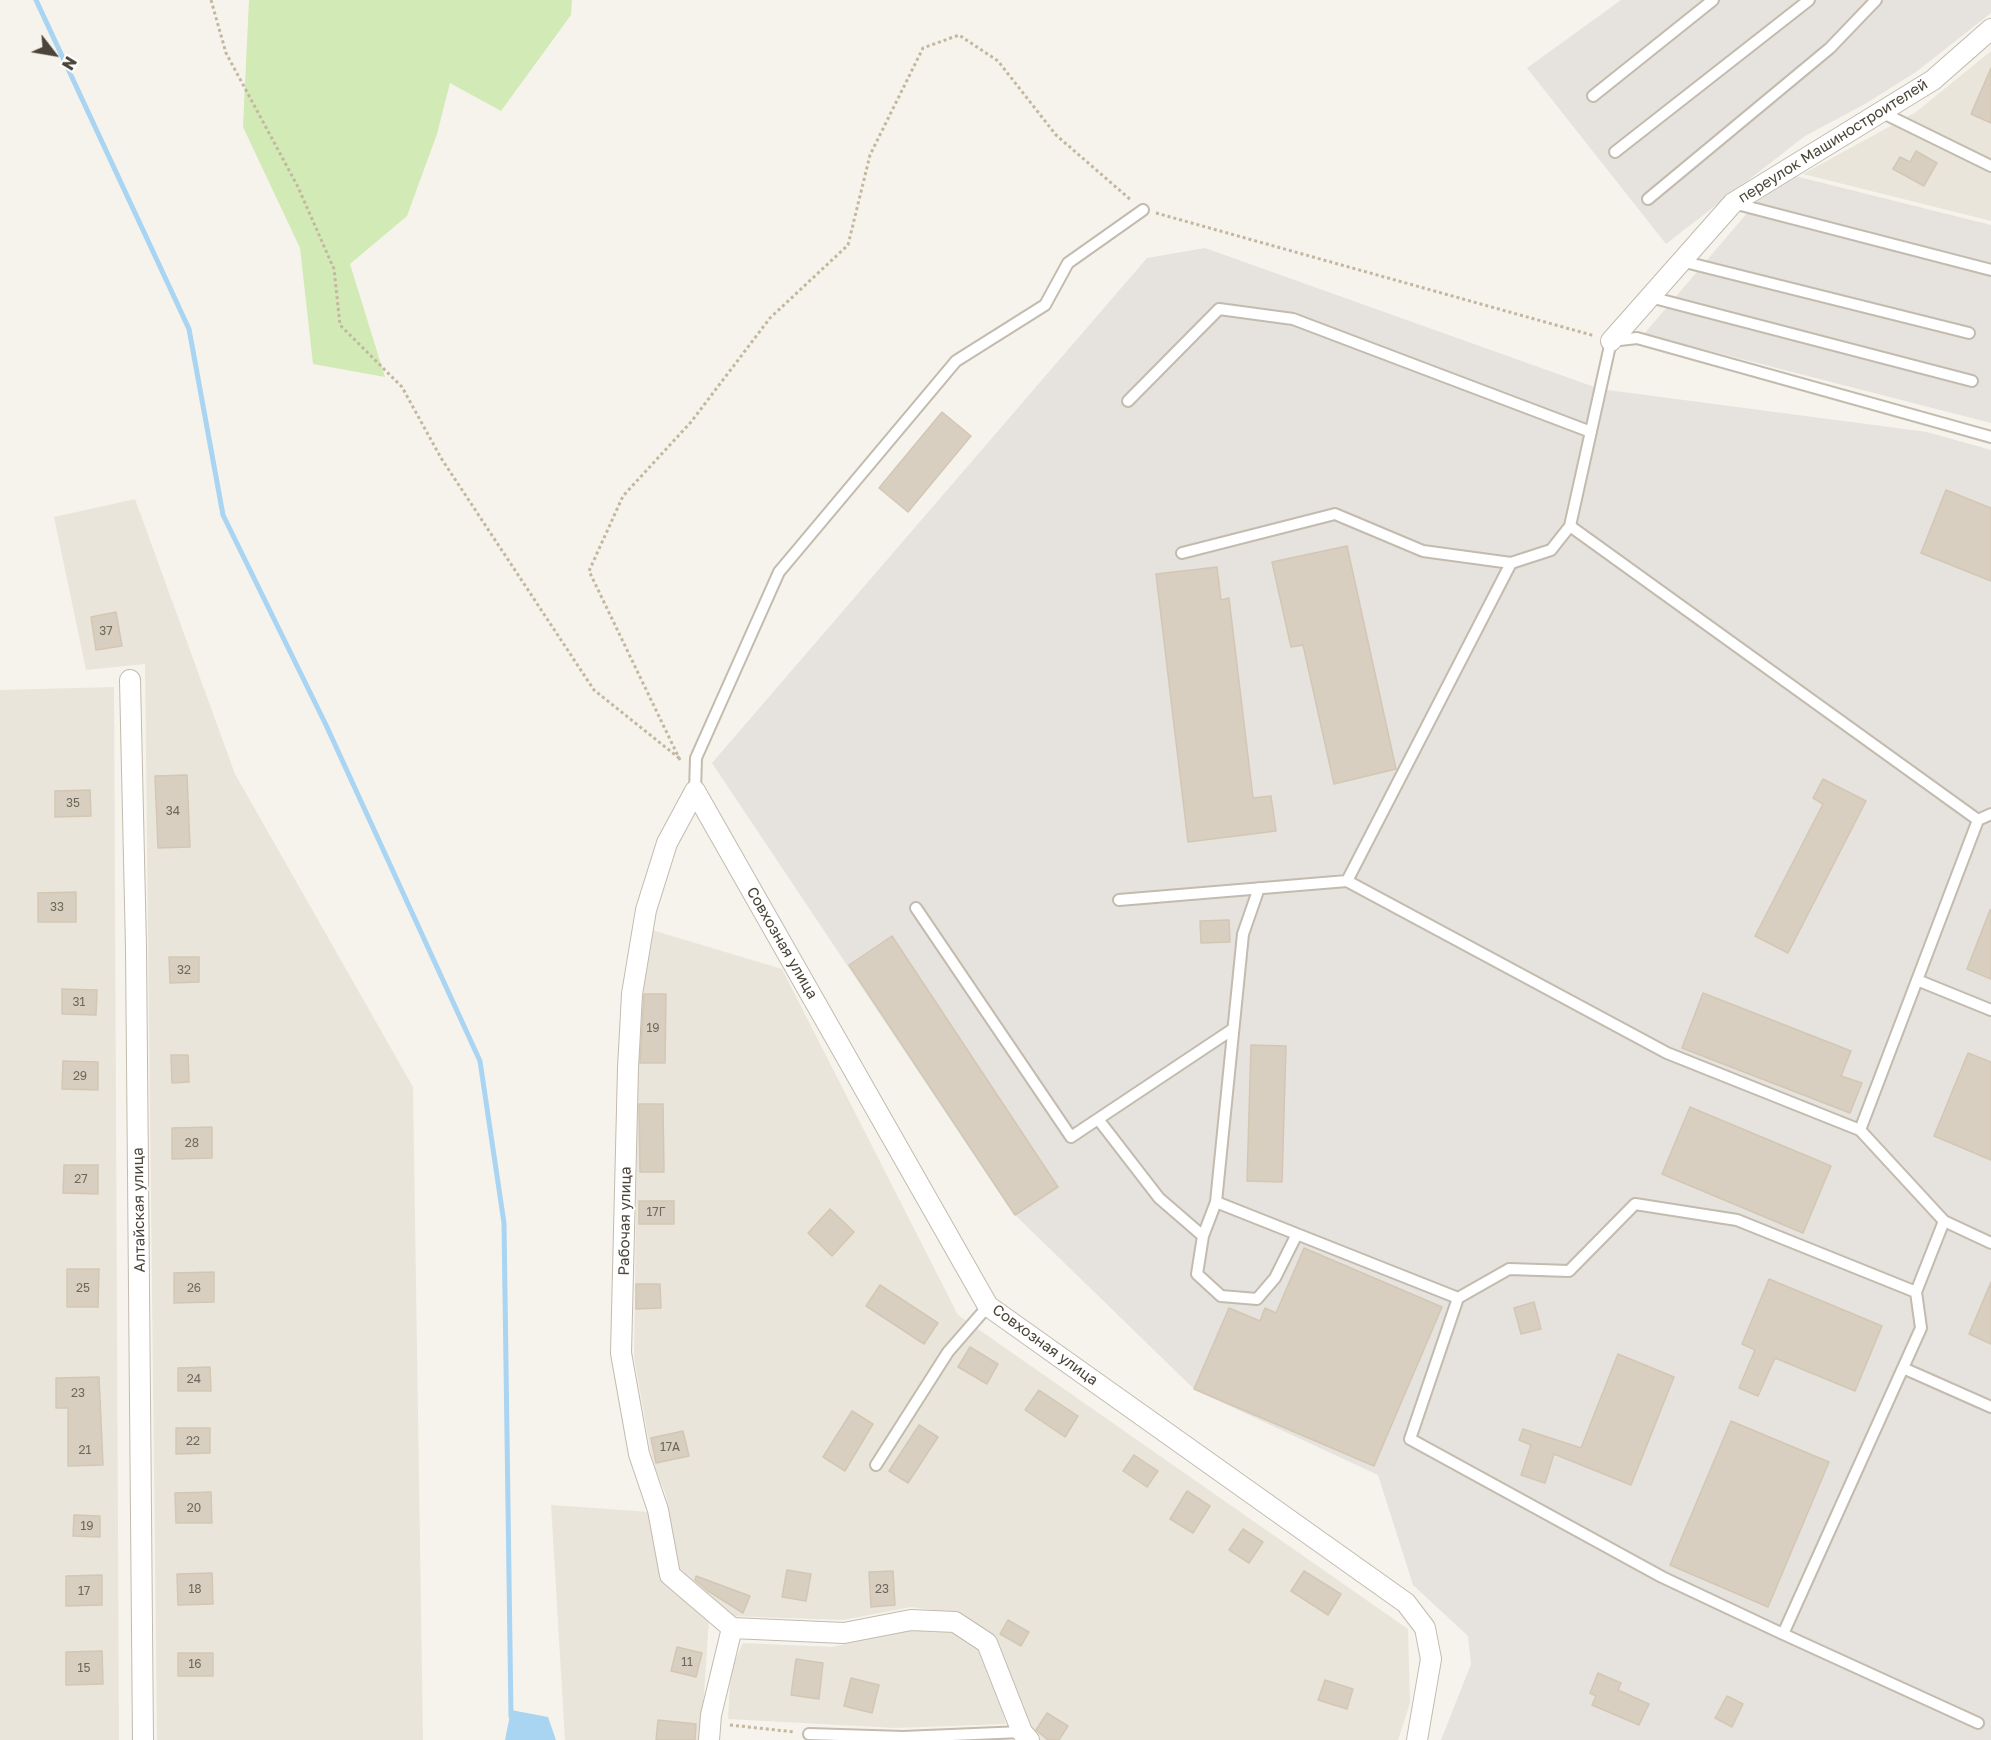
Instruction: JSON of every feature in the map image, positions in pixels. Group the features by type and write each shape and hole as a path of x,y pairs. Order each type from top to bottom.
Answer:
{"street":[{"name":"переулок Машиностроителей","path":"1611,341 1733,202 1933,80 1991,29"},
{"name":"Алтайская улица","path":"130,680 136,971 143,1740"},
{"name":"Совхозная улица","path":"695,791 988,1306 1406,1603 1425,1628 1431,1659 1417,1740"},
{"name":"Рабочая улица","path":"695,791 666,843 646,910 632,994 621,1353 639,1454 658,1510 670,1575 732,1628"},
{"path":"710,1732 732,1628 844,1633 911,1620 955,1622 987,1643 1025,1736"}],"lane":[{"path":"1593,96 1713,0"},
{"path":"1615,152 1809,0"},
{"path":"1648,199 1830,48 1876,0"},
{"path":"1882,113 1991,166"},
{"path":"1733,202 1991,270"},
{"path":"695,791 696,758 779,572 956,361 1045,305 1068,263 1143,210"},
{"path":"1681,261 1969,333"},
{"path":"1650,297 1972,381"},
{"path":"1128,401 1219,309 1293,319 1591,432"},
{"path":"1182,553 1335,514 1423,551 1511,563 1551,550 1570,526 1611,341 1637,338 1991,437"},
{"path":"1570,526 1978,820"},
{"path":"1347,881 1511,563"},
{"path":"1860,1130 1978,820 1991,814"},
{"path":"1119,900 1347,881 1667,1053 1860,1130 1944,1221 1991,1243"},
{"path":"1259,888 1243,934 1216,1202 1203,1236 1197,1274 1221,1296 1257,1299 1275,1278 1297,1234"},
{"path":"916,908 1071,1137 1233,1029"},
{"path":"1917,980 1991,1010"},
{"path":"1098,1119 1159,1198 1203,1236"},
{"path":"1216,1202 1458,1298"},
{"path":"1916,1292 1737,1220 1635,1204 1569,1271 1509,1269 1458,1298 1410,1439 1662,1577 1978,1723"},
{"path":"1783,1634 1921,1328 1916,1292 1944,1221"},
{"path":"876,1465 948,1352 988,1306"},
{"path":"1903,1368 1991,1407"},
{"path":"809,1734 903,1737 1025,1736"}],"path":[{"path":"211,0 226,53 298,187 334,269 340,325 402,387 441,458 594,690 680,759"},
{"path":"695,791 589,571 623,496 691,422 770,318 849,245 870,155 924,48 959,35 998,61 1056,135 1143,210 1611,341"},
{"path":"710,1732 809,1734"}],"shaded area":[{"path":"1621,0 1991,0 1991,13 1916,72 1865,104 1805,136 1666,244 1527,68"},
{"path":"1991,51 1991,221 1803,174 1916,112"},
{"path":"1795,176 1991,225 1991,423 1644,334 1765,192"},
{"path":"1205,248 1600,389 1927,432 1991,450 1991,1740 1441,1740 1471,1664 1468,1636 1413,1585 1378,1475 1195,1390 1012,1212 712,763 1147,258"},
{"path":"135,499 235,774 413,1087 423,1740 157,1740 145,664 86,670 54,517"},
{"path":"114,687 119,1740 0,1740 0,690"},
{"path":"652,930 782,969 958,1315 1408,1629 1410,1703 1398,1740 1039,1740 1029,1728 996,1639 962,1614 911,1607 843,1620 728,1616 680,1575 666,1495 652,1460 634,1357 639,988"},
{"path":"551,1505 650,1512 665,1581 709,1619 701,1740 565,1740"},
{"path":"911,1629 953,1632 984,1652 1006,1724 895,1728 728,1719 731,1669 743,1643 832,1647"}],"green space":[{"path":"249,0 572,0 571,15 501,111 450,83 437,134 407,216 350,264 385,377 313,364 300,248 243,127"}],"water":[{"path":"511,1710 548,1717 556,1740 505,1740"}],"building":[{"path":"1991,68 1991,123 1971,114"},
{"path":"1916,151 1937,163 1924,186 1893,169 1900,157 1910,162"},
{"path":"942,412 971,436 908,512 879,488"},
{"path":"1946,490 1991,508 1991,581 1921,553"},
{"path":"1347,546 1396,769 1334,784 1303,645 1291,647 1272,562"},
{"path":"1217,567 1221,600 1229,598 1253,798 1271,796 1276,831 1188,842 1156,574"},
{"path":"116,612 122,646 96,650 91,617"},
{"path":"187,775 190,847 158,848 155,776"},
{"path":"1823,779 1866,801 1788,953 1755,936 1823,804 1813,798"},
{"path":"90,790 91,816 55,817 55,791"},
{"path":"76,892 76,922 38,922 38,893"},
{"path":"1991,910 1991,979 1967,969"},
{"path":"1229,920 1230,942 1201,943 1200,921"},
{"path":"892,936 1058,1187 1015,1215 849,965"},
{"path":"169,957 199,957 199,982 170,983"},
{"path":"62,989 97,990 96,1015 62,1014"},
{"path":"1703,993 1851,1051 1841,1076 1862,1083 1850,1113 1682,1048"},
{"path":"644,994 666,994 665,1063 640,1063"},
{"path":"1251,1045 1286,1046 1282,1182 1247,1181"},
{"path":"1968,1053 1991,1062 1991,1160 1934,1136"},
{"path":"171,1055 188,1055 189,1082 172,1083"},
{"path":"63,1061 98,1062 98,1090 62,1089"},
{"path":"639,1104 663,1104 664,1172 640,1172"},
{"path":"1690,1107 1831,1166 1803,1233 1662,1174"},
{"path":"212,1127 212,1158 172,1159 172,1128"},
{"path":"64,1165 98,1165 98,1194 63,1193"},
{"path":"639,1201 674,1201 674,1224 639,1224"},
{"path":"830,1209 854,1232 832,1256 808,1233"},
{"path":"1304,1248 1442,1307 1374,1466 1194,1389 1229,1308 1260,1321 1265,1308 1276,1313"},
{"path":"67,1269 99,1269 98,1307 67,1307"},
{"path":"214,1272 214,1302 174,1303 174,1273"},
{"path":"1769,1279 1882,1326 1855,1391 1775,1358 1758,1396 1739,1388 1755,1350 1742,1344"},
{"path":"1991,1282 1991,1344 1969,1334"},
{"path":"636,1284 660,1284 661,1308 636,1309"},
{"path":"880,1285 938,1323 924,1344 866,1306"},
{"path":"1534,1302 1541,1329 1521,1334 1514,1308"},
{"path":"970,1347 998,1364 987,1384 958,1367"},
{"path":"1618,1354 1674,1377 1631,1485 1554,1454 1545,1483 1521,1475 1531,1445 1519,1440 1523,1429 1581,1448"},
{"path":"210,1367 211,1391 178,1391 178,1368"},
{"path":"99,1377 103,1465 68,1466 68,1408 56,1408 56,1378"},
{"path":"1039,1390 1078,1416 1065,1437 1025,1410"},
{"path":"852,1411 873,1424 845,1471 823,1457"},
{"path":"1731,1421 1829,1462 1768,1607 1670,1565"},
{"path":"919,1425 938,1437 908,1483 889,1471"},
{"path":"176,1428 210,1428 210,1453 176,1454"},
{"path":"683,1431 689,1456 656,1463 651,1438"},
{"path":"1134,1455 1158,1471 1147,1487 1123,1471"},
{"path":"1187,1491 1210,1506 1193,1533 1170,1519"},
{"path":"211,1492 212,1523 176,1523 175,1493"},
{"path":"74,1515 100,1516 100,1537 73,1536"},
{"path":"1243,1529 1263,1542 1249,1563 1229,1550"},
{"path":"787,1570 811,1574 806,1601 782,1597"},
{"path":"893,1571 895,1605 871,1607 869,1572"},
{"path":"1304,1571 1341,1594 1328,1615 1291,1591"},
{"path":"212,1573 213,1604 178,1605 177,1574"},
{"path":"102,1575 102,1605 66,1606 66,1576"},
{"path":"696,1576 750,1596 743,1613 708,1591 695,1580"},
{"path":"1008,1620 1029,1632 1021,1646 1000,1634"},
{"path":"677,1647 702,1653 696,1677 671,1671"},
{"path":"102,1651 103,1684 66,1685 66,1652"},
{"path":"178,1653 213,1653 213,1676 178,1676"},
{"path":"796,1659 823,1663 819,1699 791,1695"},
{"path":"1598,1673 1621,1683 1618,1690 1649,1704 1639,1725 1592,1705 1596,1696 1590,1693"},
{"path":"851,1678 879,1685 872,1713 844,1706"},
{"path":"1325,1680 1353,1689 1347,1709 1318,1700"},
{"path":"1727,1696 1743,1704 1732,1727 1715,1718"},
{"path":"1047,1713 1068,1726 1059,1740 1048,1740 1036,1730"},
{"path":"658,1720 696,1724 695,1740 656,1740"}],"waterway":[{"path":"36,0 189,329 223,515 326,725 480,1061 504,1223 511,1717"}]}
